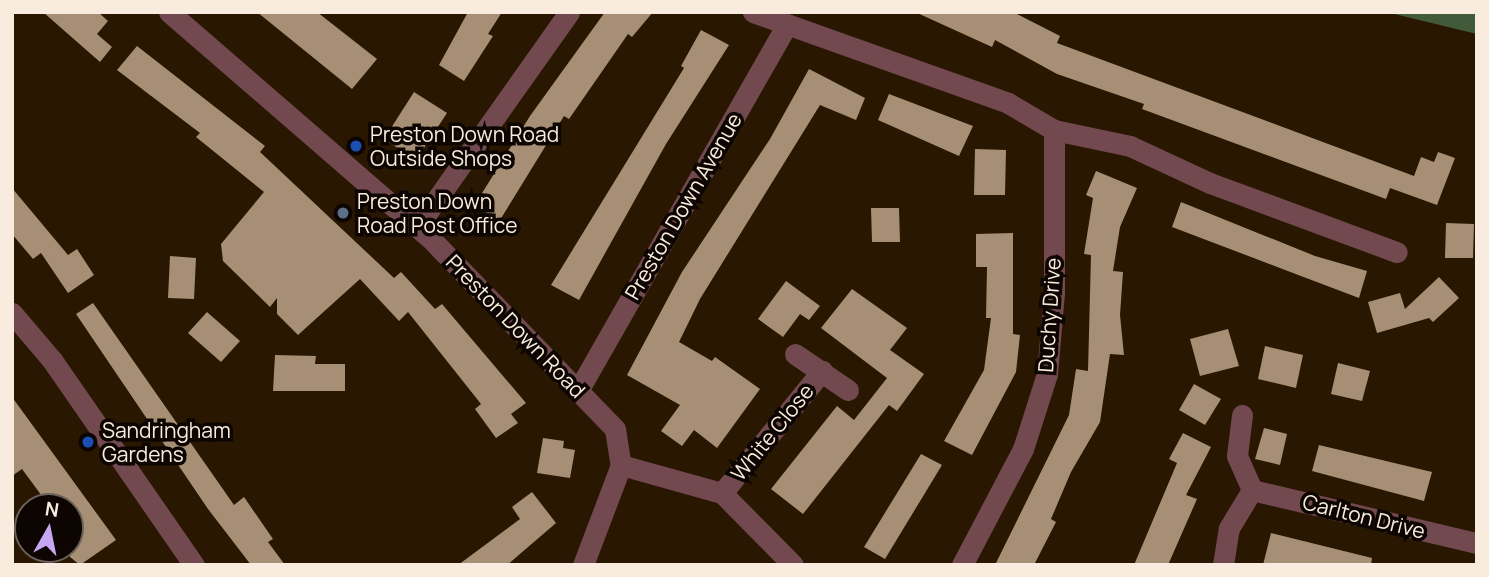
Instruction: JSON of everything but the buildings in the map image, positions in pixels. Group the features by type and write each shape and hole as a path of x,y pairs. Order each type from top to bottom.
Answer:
{"street":[{"name":"Preston Down Road","path":"169,12 417,227 579,388 615,429 621,465"},
{"path":"417,227 569,12"},
{"path":"753,12 1008,103 1054,130 1130,146 1210,183 1397,252"},
{"name":"Preston Down Avenue","path":"579,388 787,24"},
{"name":"Duchy Drive","path":"962,565 1023,449 1047,374 1054,293 1054,130"},
{"path":"12,313 52,360 194,565"},
{"name":"White Close","path":"795,354 848,390"},
{"name":"White Close","path":"722,493 822,372"},
{"path":"1223,565 1229,528 1252,490 1237,456 1242,415"},
{"path":"583,565 621,465 722,493 793,565"},
{"name":"Carlton Drive","path":"1252,490 1477,543"}],"green space":[{"path":"1386,12 1477,12 1477,34"}],"place":[{"name":"Preston Down Road Outside Shops","path":"356,146"},
{"name":"Preston Down Road Post Office","path":"343,213"},
{"name":"Sandringham Gardens","path":"88,442"}]}
